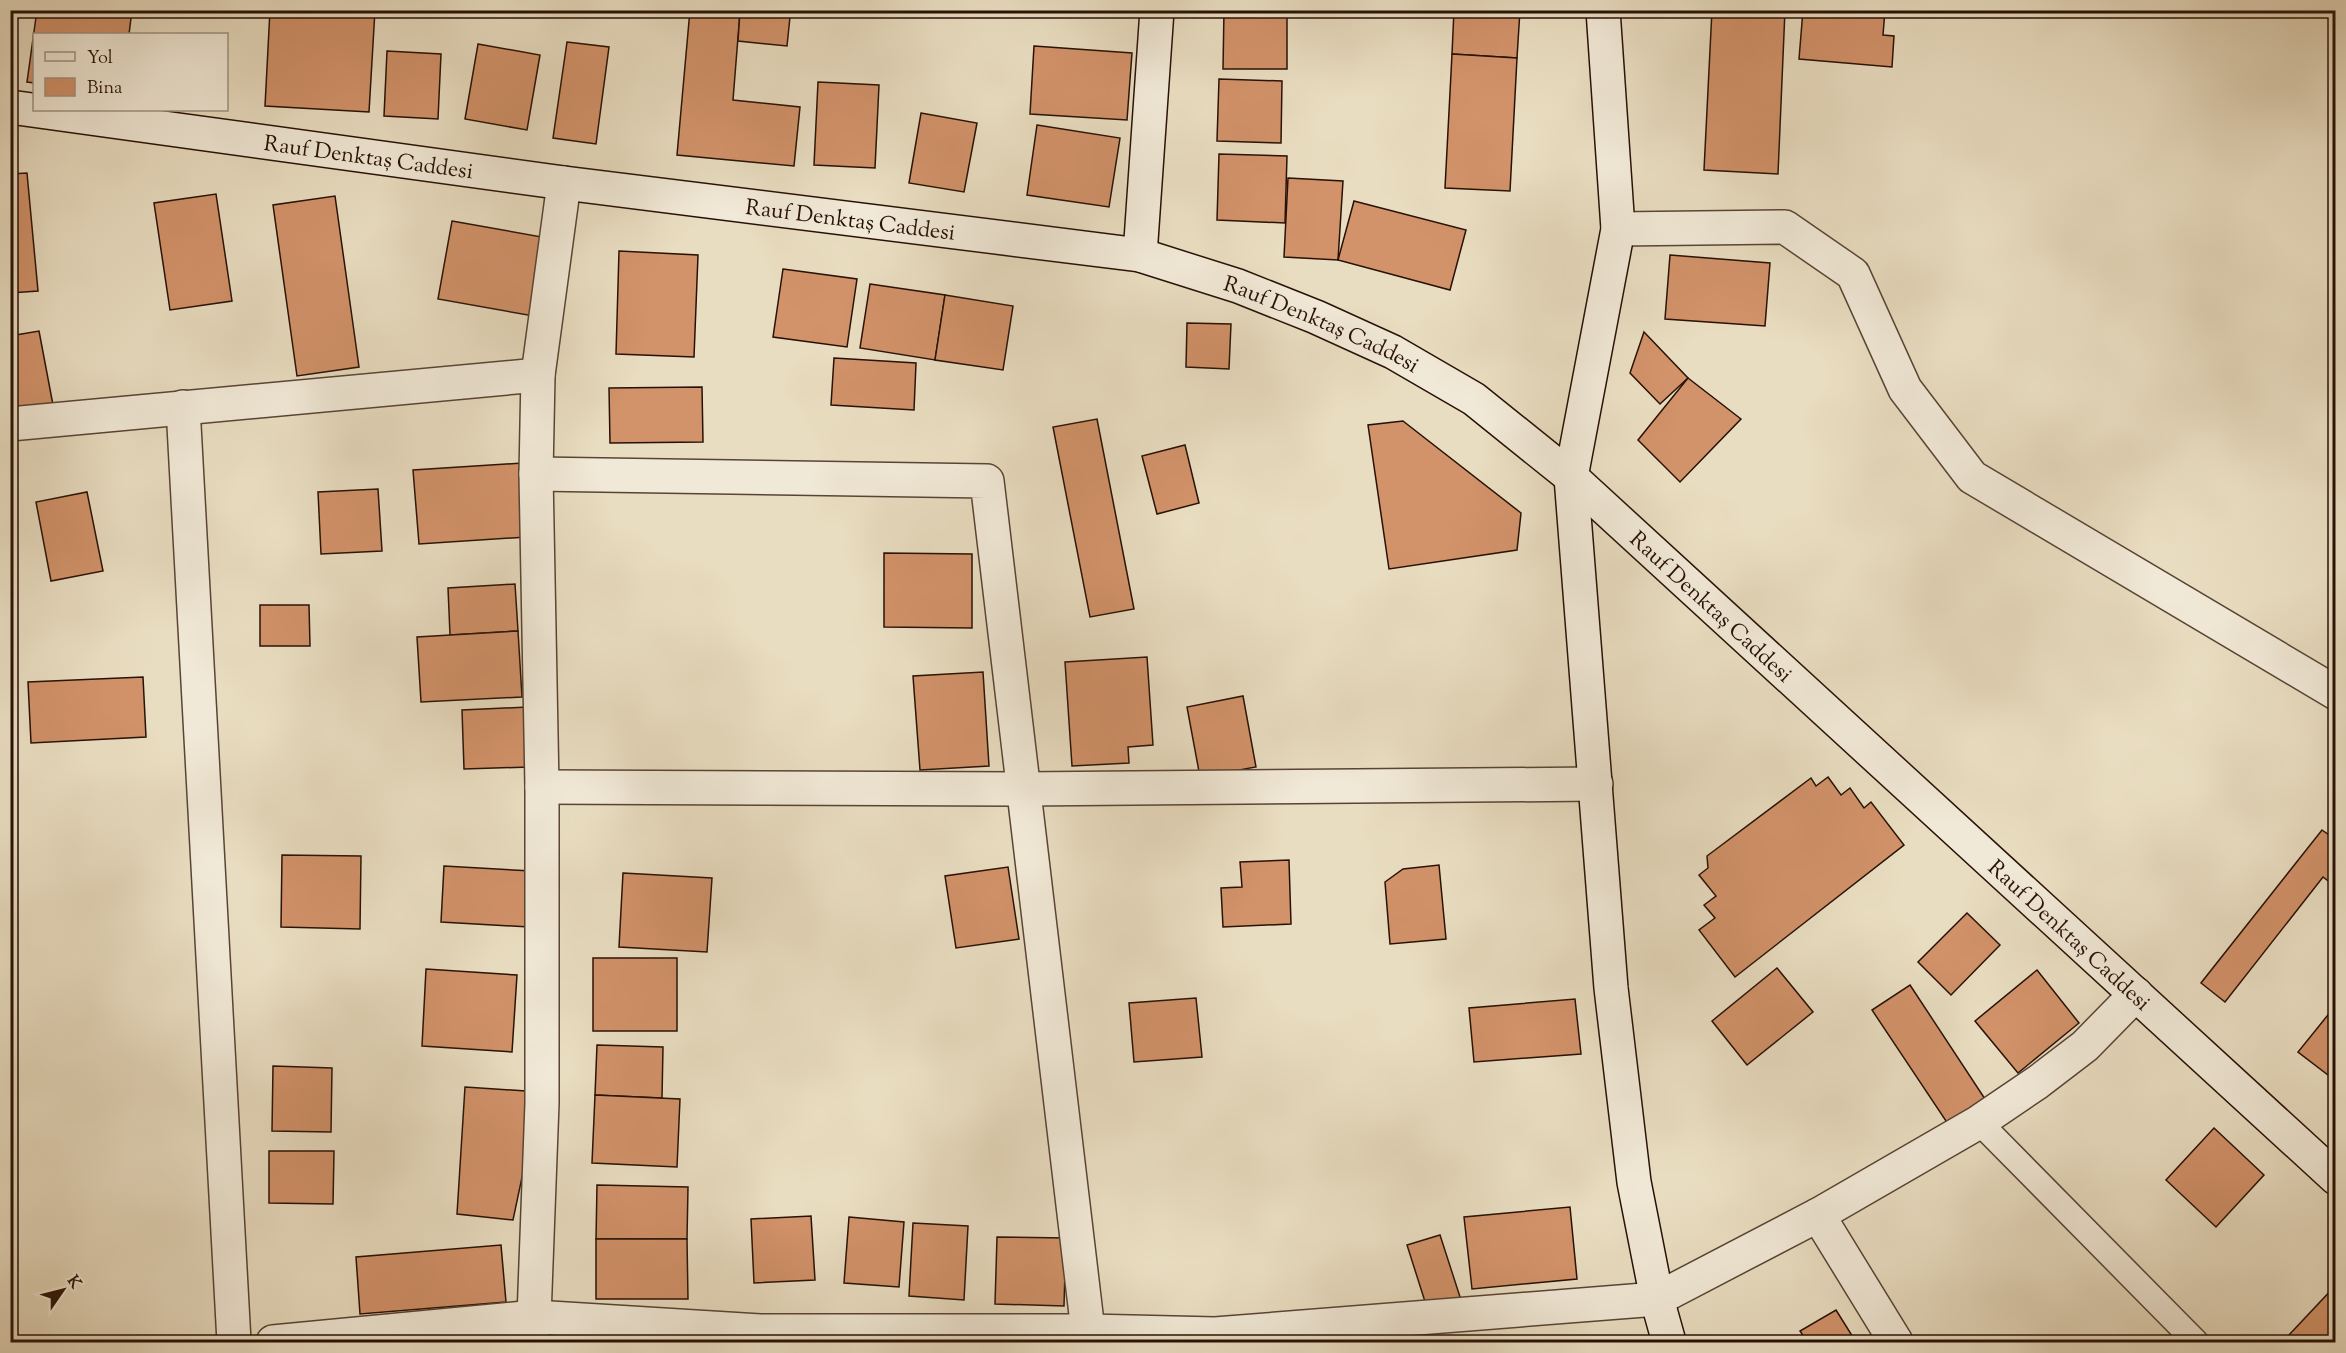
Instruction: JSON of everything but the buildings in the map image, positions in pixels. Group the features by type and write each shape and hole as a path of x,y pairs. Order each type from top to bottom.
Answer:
{"street":[{"path":"1140,255 1157,10"},
{"path":"1603,10 1618,229 1571,477 1611,988 1634,1182 1657,1299 1669,1342"},
{"name":"Rauf Denktaş Caddesi","path":"10,107 33,110"},
{"name":"Rauf Denktaş Caddesi","path":"39,111 564,183 1140,255 1238,286 1316,317 1393,352 1474,399 1571,477 2336,1178"},
{"path":"532,1330 542,1103 542,787 536,474 538,375 564,183"},
{"path":"1618,229 1785,228 1852,273 1905,389 1972,477 2336,693"},
{"path":"10,424 538,375"},
{"path":"183,407 234,1342"},
{"path":"536,474 987,481 1088,1331"},
{"path":"542,787 1023,789 1596,784"},
{"path":"273,1342 532,1330 761,1337 1088,1331 1216,1338 1657,1299 1818,1215 1979,1122 2038,1082 2085,1046 2136,994"},
{"path":"1818,1215 1896,1342"}],"lane":[{"path":"1979,1122 2196,1342"}]}
